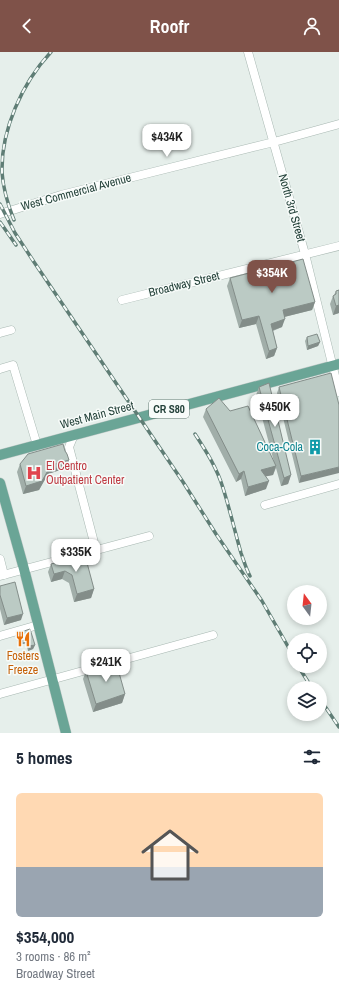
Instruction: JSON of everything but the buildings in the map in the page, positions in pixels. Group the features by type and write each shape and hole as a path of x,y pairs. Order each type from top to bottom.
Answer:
{"main road":[{"name":"West Main Street","path":"0,455 336,364"},
{"path":"0,483 4,514 24,569 66,733"}],"street":[{"name":"North 3rd Street","path":"248,52 336,364 339,392"},
{"name":"West Commercial Avenue","path":"0,214 61,194 274,142 339,124"},
{"name":"Broadway Street","path":"122,300 339,246"},
{"path":"0,333 11,330"},
{"path":"0,369 13,365 36,445"},
{"path":"74,435 69,447 94,551"},
{"path":"55,440 66,450 94,551"},
{"path":"265,505 339,484"},
{"path":"0,559 2,575 149,536"},
{"path":"0,636 38,626"},
{"path":"0,694 214,635"}],"railway":[{"path":"14,220 6,196 2,172 5,140 9,124 22,93 31,78 51,52"},
{"path":"0,204 15,233 262,601 287,645"},
{"path":"0,222 16,245"},
{"path":"195,434 211,460 221,481 241,553 250,576"},
{"path":"302,673 308,681"},
{"path":"327,709 339,727"}],"place":[{"name":"Coca-Cola","path":"315,447"},
{"name":"El Centro Outpatient Center","path":"34,473"},
{"name":"Fosters Freeze","path":"23,639"}]}
